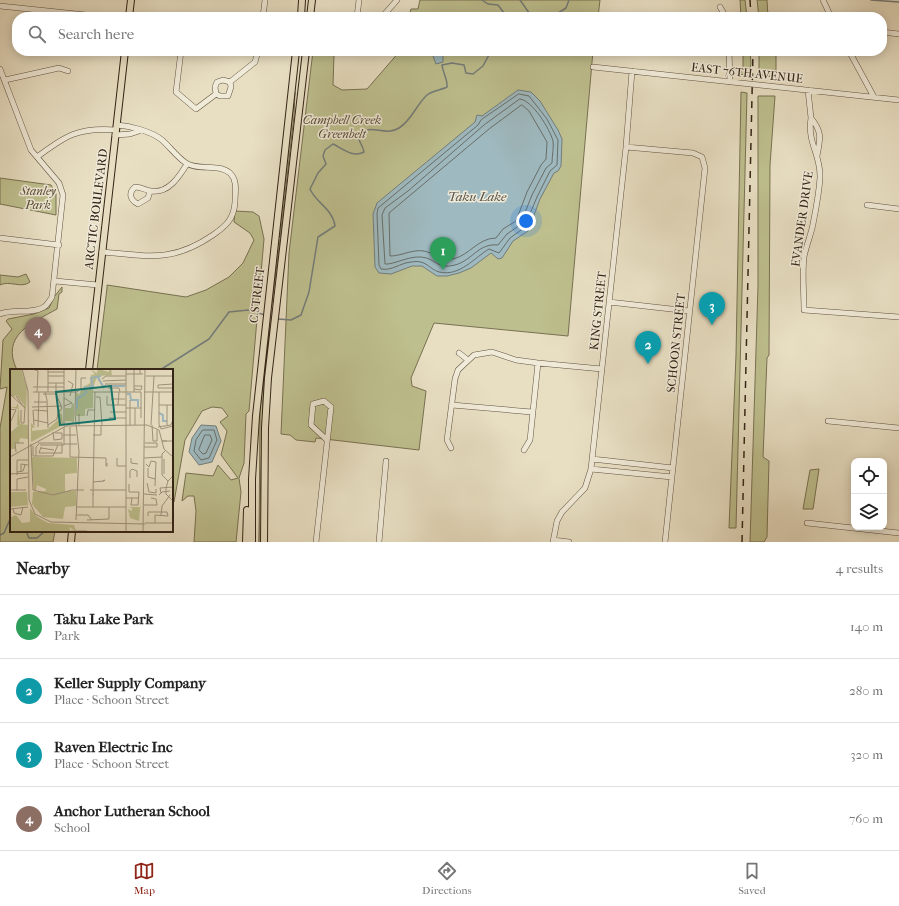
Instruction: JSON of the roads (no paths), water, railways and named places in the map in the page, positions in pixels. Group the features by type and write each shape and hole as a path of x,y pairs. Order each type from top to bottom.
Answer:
{"main road":[{"path":"130,12 131,0"},
{"path":"301,12 302,0"},
{"path":"311,12 312,0"},
{"name":"ARCTIC BOULEVARD","path":"89,369 124,56"},
{"name":"C STREET","path":"252,542 253,461 263,340 295,56"},
{"name":"C STREET","path":"264,542 265,428 277,296 305,56"},
{"path":"246,542 248,479 253,461"},
{"path":"71,542 72,532"},
{"path":"72,532 74,542"}],"street":[{"path":"264,12 265,0"},
{"path":"358,12 359,0"},
{"path":"387,12 398,0"},
{"path":"823,0 829,12"},
{"path":"0,6 57,12"},
{"path":"720,8 723,12"},
{"path":"887,33 899,34"},
{"path":"181,56 176,92 196,109 216,94"},
{"path":"230,82 255,62 257,56"},
{"path":"729,56 730,82"},
{"path":"852,56 874,97"},
{"name":"EAST 76TH AVENUE","path":"593,67 899,100"},
{"path":"5,80 59,68 68,72"},
{"path":"0,69 31,150 58,183 63,195 59,245 52,297 44,307 24,311 5,311 0,314"},
{"name":"KING STREET","path":"553,541 557,521 562,512 585,488 591,468 626,147 632,71"},
{"path":"216,94 215,86 217,82 224,80 230,82"},
{"path":"216,94 220,96 228,96 231,87 230,82"},
{"name":"EVANDER DRIVE","path":"808,90 811,118 810,136 819,162 820,178 813,225 804,258 804,310 899,317"},
{"name":"EVANDER DRIVE","path":"811,118 818,127 820,134 817,156"},
{"path":"102,252 142,256 162,256 180,253 202,242 229,223 235,205 234,178 227,171 187,164 162,140 151,133 139,131 131,126 116,130"},
{"path":"36,157 62,138 73,133 107,129 130,134 139,131"},
{"name":"SCHOON STREET","path":"626,147 692,153 702,157 705,168 666,542"},
{"path":"150,191 160,191 170,186 180,176 187,164"},
{"path":"867,205 899,209"},
{"path":"0,238 59,245"},
{"path":"55,281 98,285"},
{"path":"609,302 689,311"},
{"path":"451,448 447,440 455,379 458,370 474,355 492,352 516,360 602,369"},
{"path":"459,353 468,360"},
{"path":"524,450 530,440 538,363"},
{"path":"316,542 331,407 324,401 313,404 311,425 327,440"},
{"path":"452,404 532,412"},
{"path":"828,420 899,428"},
{"path":"592,459 673,468"},
{"path":"379,542 386,461"},
{"path":"591,468 672,478"},
{"path":"806,523 899,532"},
{"path":"553,541 569,542"}],"water":[{"path":"433,56 443,56 443,62 436,64"},
{"name":"Taku Lake","path":"518,90 531,92 540,101 562,139 561,166 558,171 554,173 540,199 528,231 513,241 502,258 498,259 491,253 471,268 459,273 447,276 437,276 422,266 412,266 391,274 379,273 375,267 373,214 377,203 475,122 477,115 482,116"},
{"path":"201,425 216,426 221,441 212,462 199,465 189,452 192,438"}],"waterway":[{"path":"482,0 488,4 498,5 503,12"},
{"path":"520,0 528,12"},
{"path":"560,12 566,8 569,0"},
{"path":"871,0 899,2"},
{"path":"278,319 291,320 301,315 309,292 318,237 335,226 331,215 310,189 318,173 326,164 323,156 325,150 333,144 352,153 360,154 364,152 358,134 368,130 389,131 399,128 411,117 427,95 431,92 447,87 442,65 452,63 464,65 466,73 473,74 483,66 488,56"},
{"path":"162,369 209,339 229,312 248,310 265,315"},
{"path":"0,535 4,533 10,519"},
{"path":"26,532 29,538 37,538 44,532"}],"railway":[{"path":"750,0 751,12"},
{"path":"742,542 753,56"}],"place":[{"name":"Taku Lake Park","path":"443,270"},
{"name":"Raven Electric Inc","path":"712,325"},
{"name":"Anchor Lutheran School","path":"38,350"},
{"name":"Keller Supply Company","path":"648,364"}],"park label":[{"name":"Campbell Creek Greenbelt","path":"342,127"},
{"name":"Stanley Park","path":"38,198"}]}
